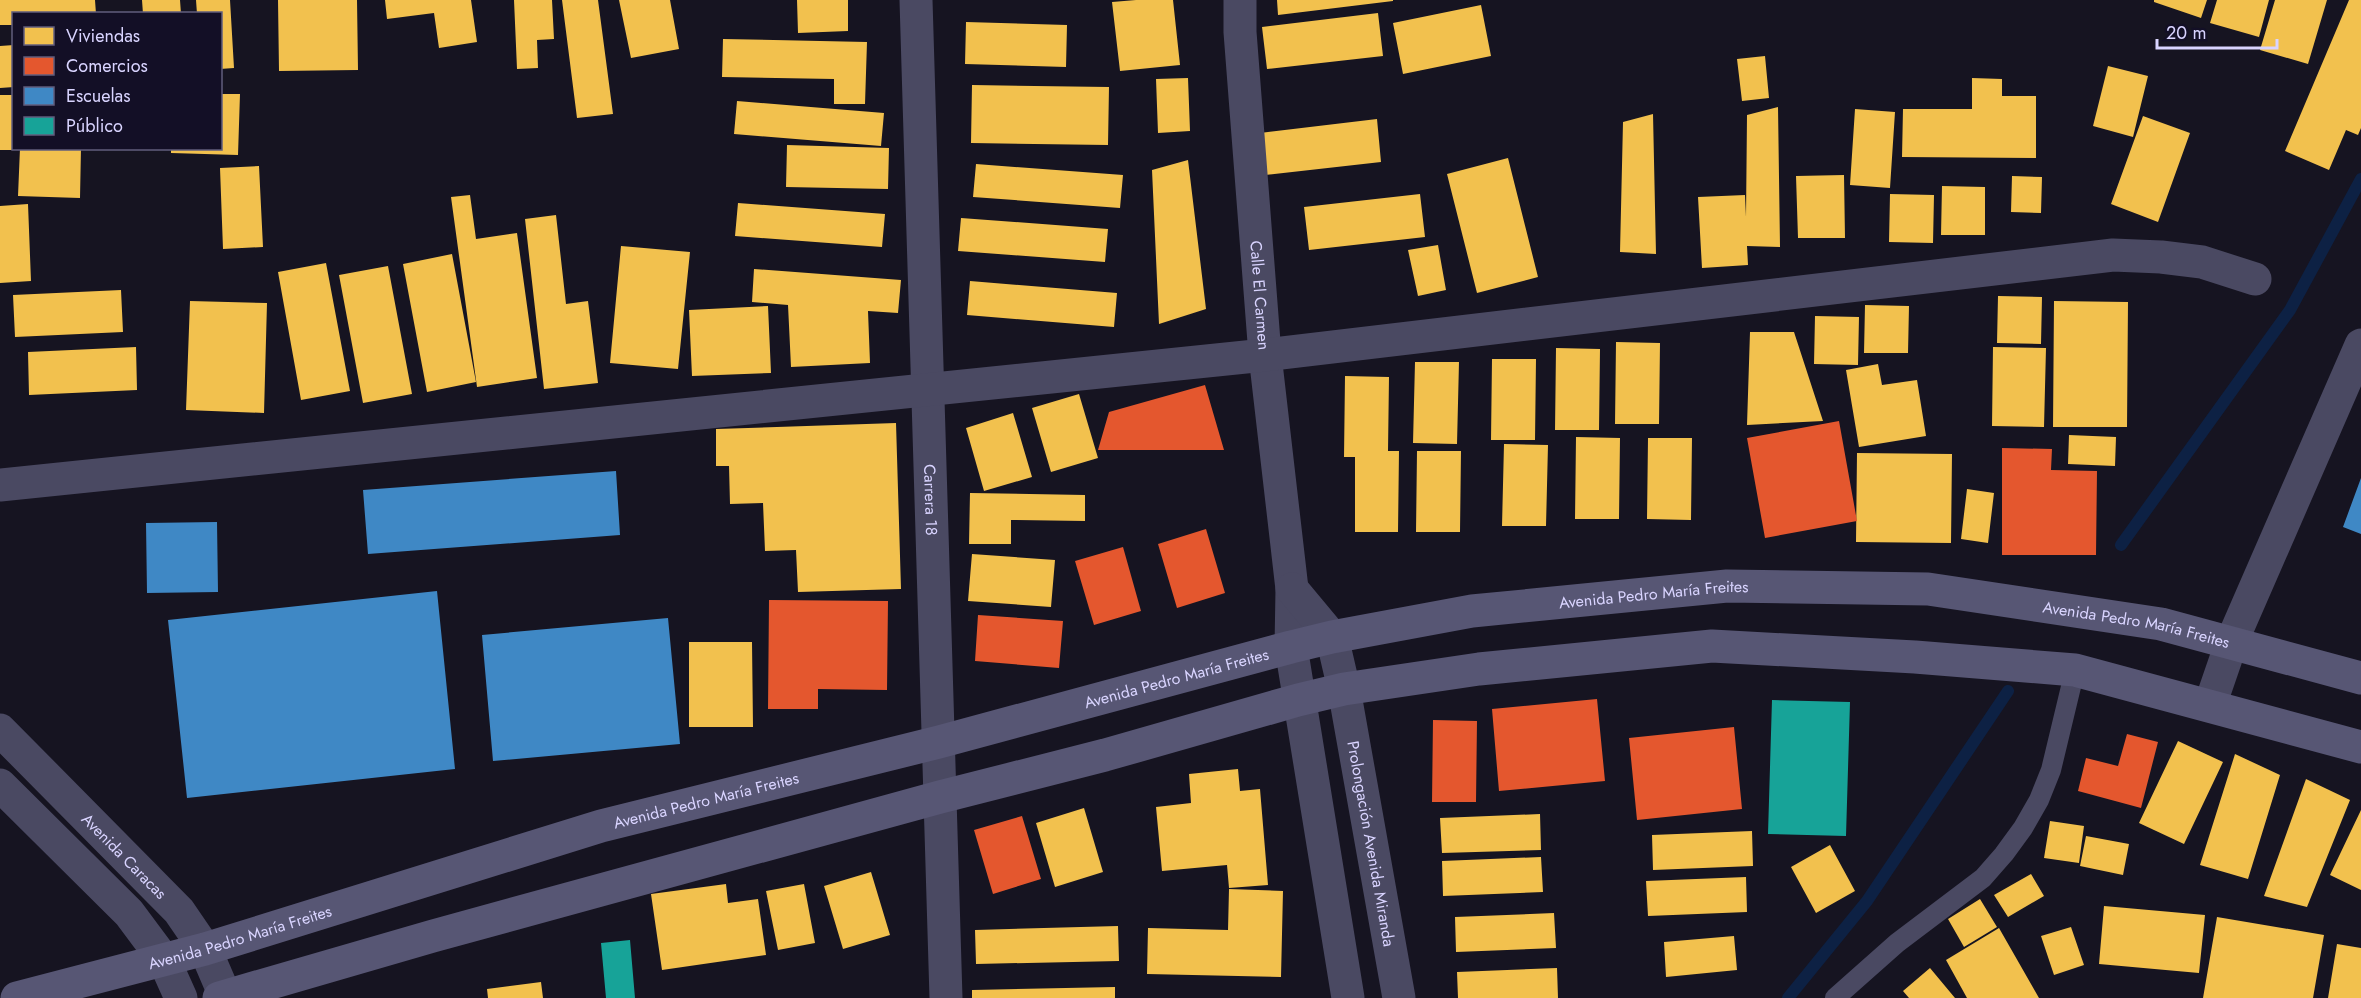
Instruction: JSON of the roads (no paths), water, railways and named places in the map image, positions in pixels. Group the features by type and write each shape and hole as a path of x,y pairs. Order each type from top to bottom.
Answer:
{"street":[{"name":"Carrera 18","path":"916,0 946,998"},
{"name":"Calle El Carmen","path":"1240,0 1240,32 1264,355 1292,589 1291,647 1298,700"},
{"path":"0,485 1264,355 2112,255 2161,257 2202,262 2255,279"},
{"path":"2210,705 2232,641 2361,345"},
{"name":"Avenida Pedro María Freites","path":"17,998 205,949 601,826 939,742 1291,647 1332,637 1472,611 1727,586 1928,589 2161,624 2232,641 2361,678"},
{"path":"1292,589 1332,637"},
{"name":"Prolongación Avenida Miranda","path":"1332,637 1344,689 1399,998"},
{"path":"223,997 433,936 1298,700 1344,689 1479,669 1712,646 1915,657 2075,670 2361,747"},
{"path":"1298,700 1348,998"},
{"name":"Avenida Caracas","path":"1,729 171,902 205,949 223,997"},
{"path":"0,785 129,913 164,960 181,998"}],"lane":[{"path":"1835,998 1897,943 1983,878 2011,846 2039,800 2051,770 2075,670"}],"waterway":[{"path":"2121,545 2290,310 2361,179"},
{"path":"1788,998 1867,901 2008,691"}]}
